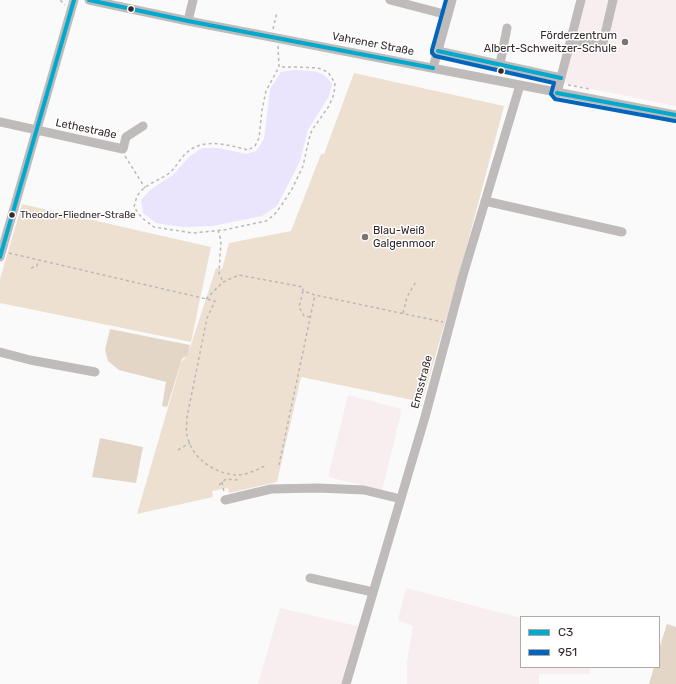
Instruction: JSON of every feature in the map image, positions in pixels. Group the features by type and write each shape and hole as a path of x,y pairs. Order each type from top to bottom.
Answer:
{"street":[{"path":"1,254 74,0"},
{"name":"Vahrener Straße","path":"89,0 188,21 676,115"},
{"path":"188,21 193,0"},
{"path":"390,0 448,15"},
{"path":"433,68 452,0"},
{"path":"558,93 580,0"},
{"path":"571,39 602,47 613,0"},
{"path":"500,64 507,28"},
{"path":"438,51 500,64 560,80"},
{"name":"Emsstraße","path":"346,684 425,418 450,323 520,85"},
{"path":"0,122 36,130"},
{"name":"Lethestraße","path":"36,130 123,148 126,137 143,126"},
{"path":"485,201 622,232"},
{"path":"0,352 30,360 95,372"},
{"path":"226,500 271,489 318,488 364,490 401,499"},
{"path":"310,578 373,592"}],"path":[{"path":"276,12 275,38 279,68 266,90 259,138 255,146 248,150 224,144 210,143 197,145 186,153 169,174 150,183 137,195 134,207 142,218 154,227 193,233 266,221 274,215 281,206 303,166 312,130 329,106 334,94 335,83 328,72 318,68 279,68"},
{"path":"332,40 362,46"},
{"path":"560,80 590,90"},
{"path":"123,148 125,157 145,188"},
{"path":"218,230 221,241 219,273 223,282"},
{"path":"1,254 38,260 215,301 207,318 187,417 186,429 188,439 198,456 204,462 211,467 227,473 239,475 259,470 266,466"},
{"path":"31,268 37,266 38,260"},
{"path":"206,299 223,282 239,276 249,276 303,287 299,307 304,316 310,317"},
{"path":"403,313 407,297 417,280"},
{"path":"303,291 315,295 450,323"},
{"path":"279,465 315,295"},
{"path":"178,450 190,443"},
{"path":"226,479 227,473"},
{"path":"219,485 226,479 238,480"},
{"path":"222,482 226,500"}],"shaded area":[{"name":"Förderzentrum Albert-Schweitzer-Schule","path":"585,0 676,0 676,106 563,83"},
{"path":"295,70 321,73 332,84 329,96 308,130 300,161 277,206 262,216 213,226 182,227 156,223 143,213 141,200 150,190 173,175 189,157 202,148 219,148 246,154 256,151 264,139 270,89 281,72"},
{"name":"Blau-Weiß Galgenmoor","path":"354,73 504,106 462,264 422,402 301,377 277,482 229,493 228,488 212,491 213,497 137,514 181,363 188,354 216,268 222,269 229,243 291,231 321,154 324,154"},
{"path":"22,204 211,247 191,342 0,303 0,279"},
{"path":"110,329 190,345 188,355 182,359 167,407 162,406 166,382 119,370 108,361 105,350"},
{"path":"348,395 402,409 382,490 328,477"},
{"path":"100,438 143,447 136,483 92,477"},
{"path":"406,588 520,618 520,668 591,668 589,674 539,674 539,684 407,684 407,662 413,626 398,620"},
{"path":"280,608 361,627 344,684 258,684"},
{"path":"667,624 676,627 676,684 649,684 654,668 660,668 660,646"}],"transit line":[{"name":"C3","path":"0,257 74,0"},
{"name":"C3","path":"89,0 188,21 433,68"},
{"name":"951","path":"446,0 432,50 432,53 435,56 554,83 551,94 555,99 675,121"},
{"name":"C3","path":"438,51 561,78"},
{"name":"C3","path":"557,93 676,115"}],"place":[{"name":"Förderzentrum Albert-Schweitzer-Schule","path":"625,42"},
{"name":"Theodor-Fliedner-Straße","path":"12,215"},
{"name":"Blau-Weiß Galgenmoor","path":"365,237"}]}
